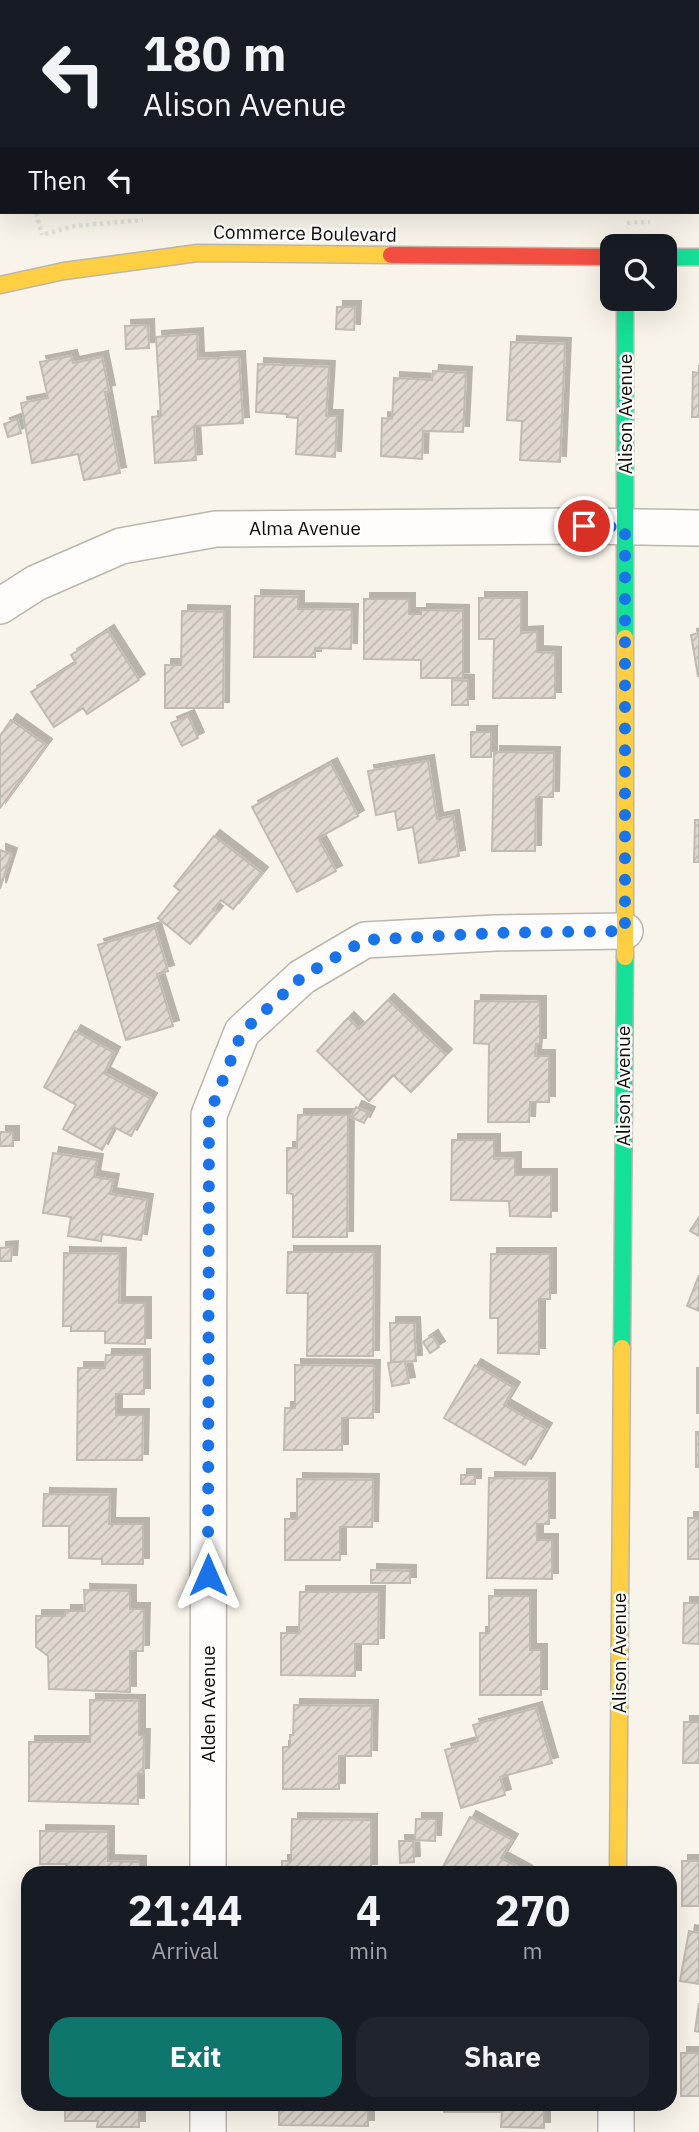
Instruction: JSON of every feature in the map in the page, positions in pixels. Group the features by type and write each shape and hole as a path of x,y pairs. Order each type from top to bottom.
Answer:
{"street":[{"name":"Commerce Boulevard","path":"0,285 64,271 198,253 600,257"},
{"path":"677,257 699,257"},
{"name":"Alison Avenue","path":"618,1866 625,931 625,311"},
{"name":"Alma Avenue","path":"0,606 36,583 121,546 216,528 699,528"},
{"name":"Alden Avenue","path":"208,1866 209,1115 242,1032 302,977 365,940 495,933 625,931"},
{"path":"208,2111 208,2132"},
{"path":"616,2111 616,2132"}],"path":[{"path":"37,214 42,235"}],"building":[{"path":"337,307 355,307 354,330 336,329"},
{"path":"148,325 149,348 126,349 125,326"},
{"path":"197,334 198,359 239,357 243,423 194,426 196,460 155,463 152,417 161,416 156,337"},
{"path":"511,342 565,344 560,462 520,460 522,421 507,420"},
{"path":"71,356 73,363 102,357 109,391 105,392 120,473 84,480 78,454 32,463 21,403 48,398 40,362"},
{"path":"258,364 329,367 326,416 337,416 335,457 296,454 298,418 287,417 287,414 256,412"},
{"path":"433,371 466,373 463,432 423,431 422,459 381,456 382,418 392,419 394,378 432,380"},
{"path":"693,372 699,373 699,417 692,417"},
{"path":"17,419 21,433 8,437 4,424"},
{"path":"255,596 298,597 298,609 352,610 351,649 315,648 315,657 254,657"},
{"path":"479,598 521,598 521,633 537,632 537,652 555,653 555,698 493,698 494,639 479,639"},
{"path":"364,599 409,599 409,614 421,614 421,610 463,611 463,678 421,678 421,660 364,659"},
{"path":"182,611 224,612 223,708 165,708 165,665 181,665"},
{"path":"108,631 139,680 87,714 83,708 54,727 31,692 76,663 71,655"},
{"path":"699,633 699,676 698,676 691,635"},
{"path":"452,680 468,681 468,705 452,705"},
{"path":"188,716 198,738 182,746 171,723"},
{"path":"11,720 46,745 0,808 0,736"},
{"path":"471,732 491,732 491,757 471,757"},
{"path":"494,752 554,753 553,797 536,797 535,851 492,851"},
{"path":"428,761 437,819 453,816 459,856 419,863 413,827 398,830 395,811 376,815 368,771"},
{"path":"331,764 358,816 318,838 336,871 297,892 252,807"},
{"path":"695,820 699,820 699,862 694,862"},
{"path":"214,836 262,873 233,909 221,900 213,909 217,912 190,944 158,918 180,891 174,886"},
{"path":"0,850 11,854 0,889"},
{"path":"155,928 168,971 157,974 173,1026 126,1040 98,945"},
{"path":"388,1000 446,1055 411,1092 393,1075 369,1101 317,1051 348,1018 359,1029"},
{"path":"475,1001 540,1002 540,1044 536,1044 535,1056 549,1056 549,1102 530,1102 529,1122 488,1122 489,1044 474,1043"},
{"path":"75,1031 114,1053 104,1073 151,1099 131,1136 114,1127 102,1150 63,1129 76,1105 44,1087"},
{"path":"356,1107 369,1113 364,1123 351,1117"},
{"path":"298,1115 348,1115 347,1237 293,1237 293,1194 287,1193 287,1148 297,1148"},
{"path":"0,1132 13,1132 13,1146 0,1146"},
{"path":"452,1140 494,1140 494,1159 515,1158 515,1175 551,1175 551,1217 510,1216 509,1201 451,1200"},
{"path":"53,1153 97,1160 94,1177 113,1180 110,1194 147,1200 141,1240 102,1234 101,1241 68,1236 71,1217 43,1213"},
{"path":"699,1217 699,1236 690,1231"},
{"path":"12,1247 11,1261 0,1261 0,1248"},
{"path":"288,1252 374,1252 373,1356 307,1356 308,1293 287,1293"},
{"path":"64,1253 120,1254 119,1303 145,1303 145,1344 105,1343 105,1331 71,1331 71,1326 63,1326"},
{"path":"491,1254 550,1254 550,1299 539,1299 539,1354 498,1353 498,1318 490,1318"},
{"path":"699,1275 699,1311 687,1306"},
{"path":"390,1323 414,1323 416,1361 391,1362"},
{"path":"432,1336 439,1347 430,1353 423,1342"},
{"path":"106,1355 144,1355 144,1394 116,1394 116,1415 143,1415 142,1460 77,1460 78,1368 105,1368"},
{"path":"405,1362 409,1383 392,1386 388,1363"},
{"path":"295,1365 374,1366 373,1418 342,1418 342,1450 284,1450 285,1408 295,1408"},
{"path":"475,1365 514,1388 504,1405 546,1429 525,1465 444,1418"},
{"path":"699,1368 699,1413 697,1413"},
{"path":"696,1432 699,1432 699,1467 696,1467"},
{"path":"461,1475 475,1475 475,1484 461,1484"},
{"path":"489,1478 549,1479 549,1524 537,1524 537,1540 552,1540 552,1579 487,1578"},
{"path":"297,1479 373,1480 372,1527 340,1527 340,1560 285,1560 285,1519 297,1519"},
{"path":"44,1494 110,1495 109,1524 143,1524 143,1564 102,1564 102,1559 69,1558 69,1526 43,1526"},
{"path":"688,1518 699,1518 699,1559 688,1559"},
{"path":"371,1570 410,1571 410,1583 371,1583"},
{"path":"84,1590 130,1591 130,1609 144,1609 143,1651 130,1651 130,1692 49,1689 48,1656 36,1647 36,1616 65,1616 65,1611 85,1611"},
{"path":"300,1592 379,1592 378,1644 355,1644 355,1676 281,1675 281,1633 299,1633"},
{"path":"489,1596 530,1596 530,1650 541,1650 541,1695 480,1695 480,1633 489,1633"},
{"path":"684,1603 699,1603 699,1644 683,1643"},
{"path":"90,1700 139,1701 139,1735 144,1735 143,1774 138,1774 138,1804 29,1801 29,1742 90,1742"},
{"path":"294,1705 372,1706 371,1756 339,1756 339,1789 283,1789 283,1747 290,1747"},
{"path":"536,1708 552,1763 500,1777 505,1795 461,1808 445,1750 478,1741 473,1725"},
{"path":"684,1722 699,1722 699,1763 683,1763"},
{"path":"470,1817 512,1840 501,1858 516,1866 443,1866"},
{"path":"292,1819 371,1820 371,1866 282,1866 282,1861 291,1861"},
{"path":"416,1819 436,1819 435,1841 415,1840"},
{"path":"40,1831 108,1832 108,1861 140,1862 140,1866 66,1866 40,1864"},
{"path":"399,1841 413,1841 414,1862 400,1863"},
{"path":"682,1861 699,1861 699,1906 682,1906"},
{"path":"689,1931 699,1933 699,1984 680,1981"},
{"path":"699,2003 699,2032 695,2031"},
{"path":"681,2053 699,2053 699,2096 681,2096"},
{"path":"65,2111 139,2111 139,2127 97,2127 98,2121 65,2121"},
{"path":"279,2111 368,2111 368,2126 279,2125"},
{"path":"544,2111 544,2128 501,2127 502,2112 444,2112"}],"traffic: fast":[{"path":"677,257 699,257"},
{"path":"625,311 625,638"},
{"path":"622,1348 625,957"}],"traffic: slow":[{"path":"0,285 64,271 198,253 391,255"},
{"path":"625,638 625,957"},
{"path":"618,1866 622,1348"}],"traffic: jam":[{"path":"391,255 600,257"}],"route":[{"path":"208,1575 209,1115 242,1032 302,977 365,940 495,933 625,931 625,527 584,526"}]}
